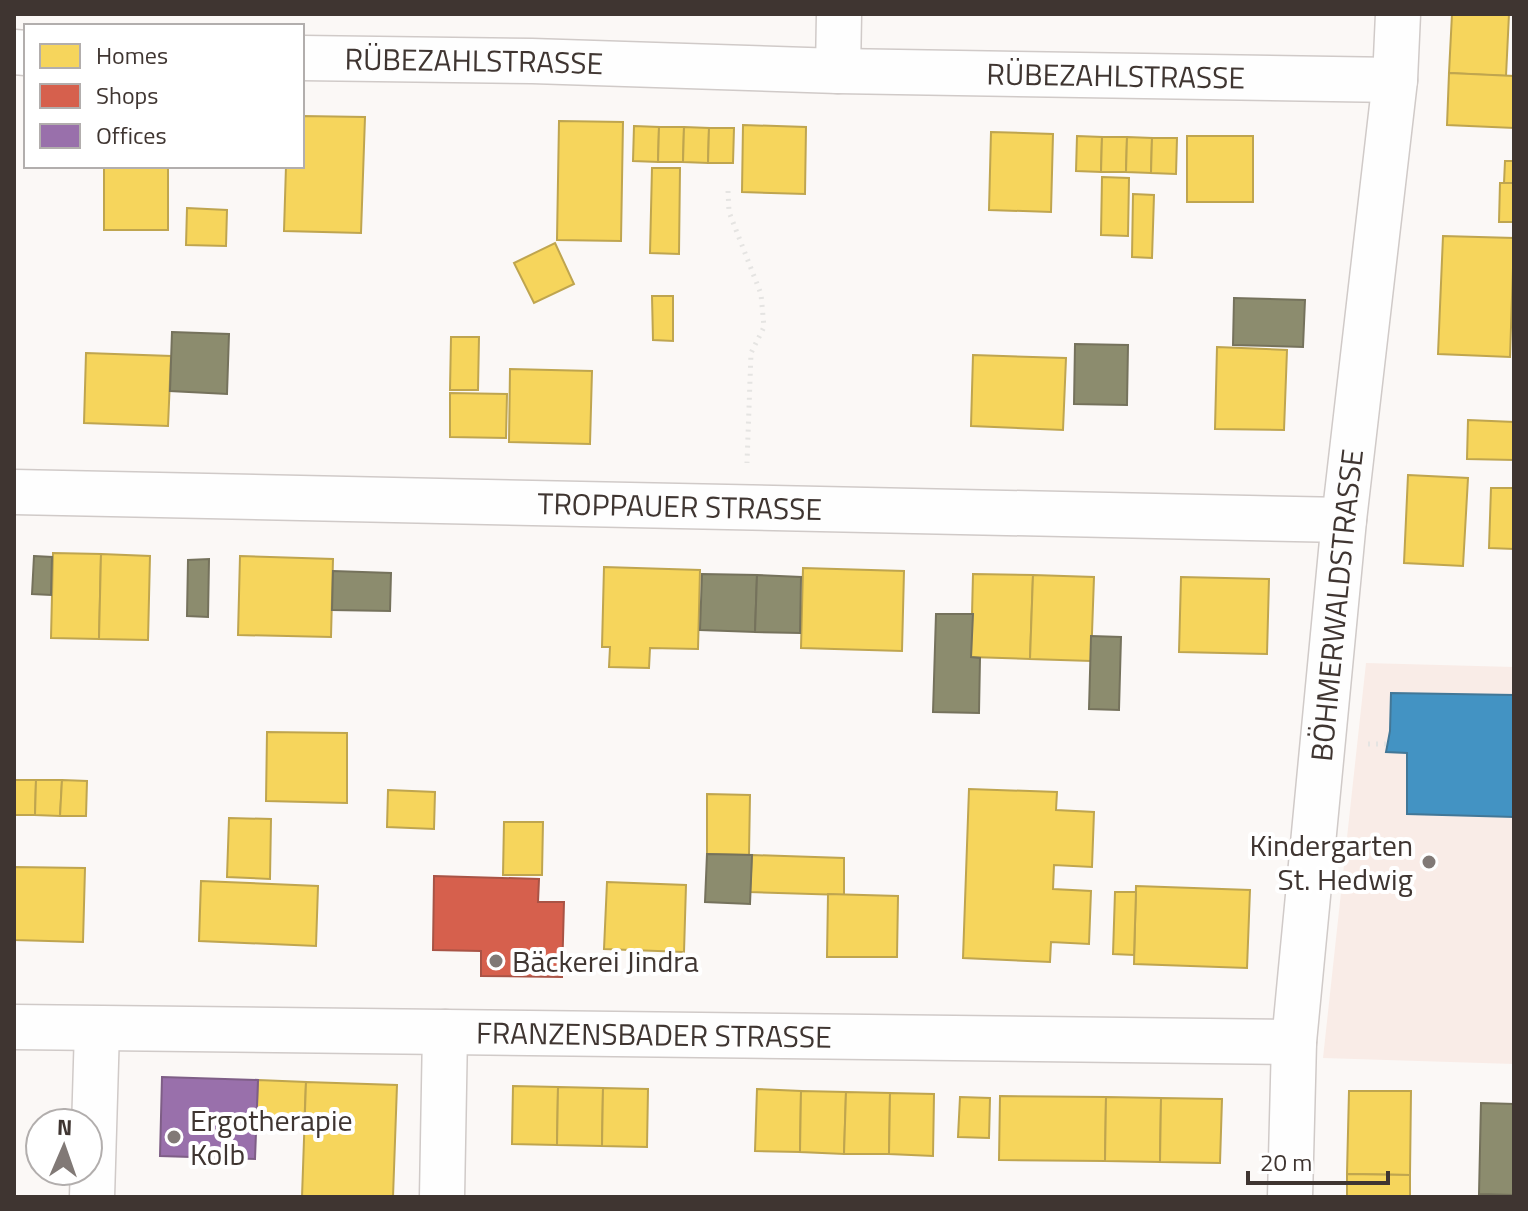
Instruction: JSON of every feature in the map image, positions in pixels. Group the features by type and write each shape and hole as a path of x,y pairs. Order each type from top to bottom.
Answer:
{"street":[{"path":"838,71 839,14"},
{"name":"BÖHMERWALDSTRASSE","path":"1290,1197 1294,1042 1344,520 1395,80 1398,14"},
{"name":"RÜBEZAHLSTRASSE","path":"304,58 1395,80"},
{"name":"TROPPAUER STRASSE","path":"14,492 1344,520"},
{"name":"FRANZENSBADER STRASSE","path":"14,1027 1294,1042"},
{"path":"92,1197 97,1029"},
{"path":"442,1197 445,1032"}],"path":[{"path":"728,191 729,212 761,294 764,327 751,353 746,508"},
{"path":"1374,744 1387,744"}],"shaded area":[{"name":"Kindergarten St. Hedwig","path":"1366,663 1514,667 1514,1064 1323,1058"}],"building: Homes":[{"path":"1452,14 1509,14 1506,76 1449,73"},
{"path":"1449,73 1514,76 1514,128 1447,125"},
{"path":"304,116 365,117 361,233 284,231 286,168 304,168"},
{"path":"559,121 623,122 621,241 557,240"},
{"path":"743,125 806,127 805,194 742,192"},
{"path":"634,126 659,127 658,162 633,161"},
{"path":"659,127 684,127 683,162 658,162"},
{"path":"684,127 709,128 708,163 683,162"},
{"path":"709,128 734,128 733,163 708,163"},
{"path":"991,132 1053,134 1051,212 989,210"},
{"path":"1077,136 1102,137 1101,172 1076,171"},
{"path":"1187,136 1253,136 1253,202 1187,202"},
{"path":"1102,137 1127,137 1126,172 1101,172"},
{"path":"1127,137 1152,138 1151,173 1126,172"},
{"path":"1152,138 1177,138 1176,174 1151,173"},
{"path":"1505,161 1514,161 1514,183 1504,183"},
{"path":"104,168 168,168 168,230 104,230"},
{"path":"652,168 680,168 679,254 650,253"},
{"path":"1102,177 1129,178 1128,236 1101,235"},
{"path":"1500,183 1514,183 1514,222 1499,222"},
{"path":"1133,194 1154,195 1152,258 1132,257"},
{"path":"187,208 227,210 226,246 186,245"},
{"path":"1443,236 1514,238 1510,357 1438,354"},
{"path":"555,243 574,284 534,303 514,263"},
{"path":"652,296 673,296 673,341 653,340"},
{"path":"451,337 479,337 478,390 450,390"},
{"path":"1217,347 1287,350 1284,430 1215,429"},
{"path":"86,353 171,356 168,426 84,423"},
{"path":"973,355 1066,358 1063,430 971,426"},
{"path":"510,369 592,371 590,444 509,442"},
{"path":"450,393 507,394 506,438 450,437"},
{"path":"1468,420 1514,422 1514,460 1467,459"},
{"path":"1408,475 1468,478 1463,566 1404,563"},
{"path":"1491,488 1514,488 1514,549 1489,548"},
{"path":"53,553 101,554 99,639 51,638"},
{"path":"101,554 150,556 148,640 99,639"},
{"path":"240,556 333,559 331,637 238,635"},
{"path":"604,567 700,570 698,649 650,648 649,668 609,667 610,647 602,647"},
{"path":"803,568 904,571 902,651 801,648"},
{"path":"973,574 1033,575 1030,659 971,657"},
{"path":"1033,575 1094,577 1091,661 1030,659"},
{"path":"1181,577 1269,579 1267,654 1179,652"},
{"path":"267,732 347,733 347,803 266,801"},
{"path":"14,780 36,780 35,815 14,815"},
{"path":"36,780 62,780 60,816 35,815"},
{"path":"62,780 87,781 86,816 60,816"},
{"path":"969,789 1057,792 1056,810 1094,812 1092,867 1054,865 1053,889 1091,891 1089,944 1051,942 1050,962 963,958"},
{"path":"388,790 435,792 434,829 387,827"},
{"path":"707,794 750,795 749,855 707,854"},
{"path":"229,818 271,819 270,879 227,877"},
{"path":"504,822 543,822 542,875 503,875"},
{"path":"752,855 844,858 844,895 750,892"},
{"path":"14,867 85,868 83,942 14,940"},
{"path":"201,881 318,886 316,946 199,941"},
{"path":"607,882 686,885 684,952 604,949"},
{"path":"1136,886 1250,890 1247,968 1134,964"},
{"path":"1115,892 1136,892 1134,955 1113,954"},
{"path":"828,894 898,896 897,957 827,957"},
{"path":"258,1080 306,1082 304,1130 256,1128"},
{"path":"306,1082 397,1085 393,1197 302,1197"},
{"path":"513,1086 558,1087 557,1145 512,1144"},
{"path":"558,1087 603,1088 602,1146 557,1145"},
{"path":"603,1088 648,1089 647,1147 602,1146"},
{"path":"757,1089 801,1091 800,1152 755,1151"},
{"path":"801,1091 846,1092 844,1154 800,1152"},
{"path":"1349,1091 1411,1091 1410,1175 1347,1174"},
{"path":"846,1092 890,1093 889,1154 844,1154"},
{"path":"890,1093 934,1094 933,1156 889,1154"},
{"path":"1000,1096 1106,1097 1105,1161 999,1160"},
{"path":"960,1097 990,1098 989,1138 958,1137"},
{"path":"1106,1097 1161,1098 1160,1162 1105,1161"},
{"path":"1161,1098 1222,1099 1220,1163 1160,1162"},
{"path":"1347,1174 1410,1175 1410,1197 1347,1197"}],"building: Shops":[{"path":"434,876 539,879 538,902 564,902 562,977 481,976 481,951 433,950"}],"building: Offices":[{"path":"162,1077 258,1080 255,1159 160,1156"}],"building: Schools":[{"path":"1391,693 1514,695 1514,817 1407,814 1407,753 1386,752"}],"building: Industry":[{"path":"1234,298 1305,300 1303,347 1233,345"},
{"path":"172,332 229,334 227,394 170,391"},
{"path":"1075,344 1128,345 1127,405 1074,404"},
{"path":"34,556 52,557 51,595 32,594"},
{"path":"209,559 208,617 187,616 188,560"},
{"path":"333,571 391,573 390,611 332,610"},
{"path":"702,574 757,575 755,632 700,630"},
{"path":"757,575 801,577 800,633 755,632"},
{"path":"936,614 973,614 971,657 980,658 979,713 933,712"},
{"path":"1091,636 1121,637 1119,710 1089,709"},
{"path":"707,854 752,855 750,904 705,902"},
{"path":"1481,1103 1514,1104 1514,1195 1479,1194"}],"place":[{"name":"Kindergarten St. Hedwig","path":"1429,862"},
{"name":"Bäckerei Jindra","path":"496,961"},
{"name":"Ergotherapie Kolb","path":"174,1137"}]}
